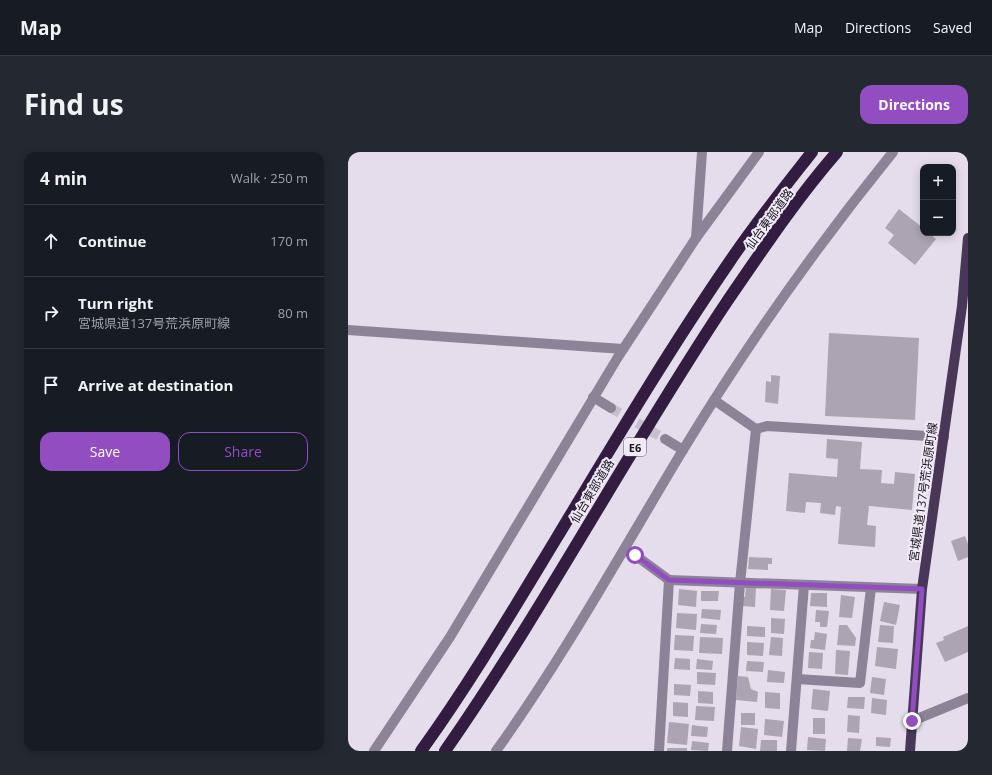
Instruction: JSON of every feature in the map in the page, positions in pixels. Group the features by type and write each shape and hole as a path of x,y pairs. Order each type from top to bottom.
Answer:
{"highway":[{"name":"仙台東部道路","path":"421,751 448,713 668,356 728,264 769,206 812,152"},
{"name":"仙台東部道路","path":"445,751 518,640 691,356 784,220 837,152"}],"main road":[{"name":"宮城県道137号荒浜原町線","path":"910,751 922,589 962,306 968,238"}],"street":[{"path":"696,238 702,152"},
{"path":"374,751 450,637 623,349 696,238 759,152"},
{"path":"496,751 562,652 714,400 812,254 893,152"},
{"path":"348,330 623,349"},
{"path":"593,397 611,408"},
{"path":"714,400 756,429 767,426 944,437"},
{"path":"728,751 740,583 756,429"},
{"path":"665,439 683,450"},
{"path":"624,550 635,555 669,580 922,589"},
{"path":"659,751 669,580"},
{"path":"791,751 804,585"},
{"path":"797,679 860,683 871,588"},
{"path":"912,721 968,698"}],"building":[{"path":"899,209 920,226 920,236 932,236 936,239 915,265 888,243 894,235 885,228"},
{"path":"829,333 919,338 915,420 825,416"},
{"path":"771,375 780,376 778,404 765,402 766,381 771,382"},
{"path":"827,439 862,442 860,469 882,470 881,483 894,484 895,472 915,474 912,510 869,506 867,525 876,526 875,547 838,544 841,507 836,506 835,515 820,513 821,503 806,502 805,513 786,511 789,473 837,477 838,459 826,458"},
{"path":"965,536 968,544 968,557 958,561 951,541"},
{"path":"749,557 772,558 772,564 768,564 768,570 748,569"},
{"path":"746,586 756,587 755,607 741,606 742,596 745,597"},
{"path":"679,589 697,591 696,607 678,605"},
{"path":"771,589 786,590 784,611 770,610"},
{"path":"701,591 719,591 718,601 701,601"},
{"path":"811,593 827,593 827,607 810,606"},
{"path":"841,595 855,597 852,618 839,617"},
{"path":"884,602 900,605 896,625 880,621"},
{"path":"702,609 721,610 720,620 701,618"},
{"path":"816,610 829,611 827,627 820,627 820,622 815,622"},
{"path":"677,613 697,614 696,630 676,628"},
{"path":"771,618 785,619 784,634 771,633"},
{"path":"701,624 717,625 716,634 700,633"},
{"path":"839,625 847,625 856,638 855,646 837,645"},
{"path":"880,625 894,626 893,643 878,642"},
{"path":"747,626 765,627 765,637 747,636"},
{"path":"968,626 968,652 945,662 936,643 944,640 943,637"},
{"path":"815,632 827,634 825,650 810,648 811,640 814,640"},
{"path":"675,635 694,636 693,651 674,650"},
{"path":"700,637 723,638 722,654 699,653"},
{"path":"771,637 783,638 782,656 769,655"},
{"path":"747,642 764,643 763,656 747,655"},
{"path":"877,647 898,649 896,669 875,666"},
{"path":"836,650 850,651 848,675 835,674"},
{"path":"809,652 823,653 822,669 808,668"},
{"path":"675,658 690,659 690,670 674,669"},
{"path":"697,659 713,661 712,670 696,669"},
{"path":"747,661 764,662 763,672 746,671"},
{"path":"768,670 785,672 784,683 767,682"},
{"path":"697,672 716,673 715,685 697,684"},
{"path":"738,676 748,677 751,689 758,692 757,702 736,700"},
{"path":"872,677 886,679 884,695 870,693"},
{"path":"674,684 691,685 690,696 674,695"},
{"path":"813,689 830,691 828,711 811,709"},
{"path":"698,691 713,692 713,704 698,703"},
{"path":"765,692 780,693 780,709 765,708"},
{"path":"848,697 865,697 864,709 847,708"},
{"path":"872,698 887,700 886,715 871,713"},
{"path":"673,702 688,703 688,717 673,716"},
{"path":"696,706 715,707 714,721 695,720"},
{"path":"741,713 755,713 755,725 741,725"},
{"path":"848,715 860,716 859,733 847,732"},
{"path":"813,718 825,718 825,734 813,734"},
{"path":"765,719 784,721 782,737 764,735"},
{"path":"669,722 689,724 687,745 667,743"},
{"path":"692,725 708,727 707,737 691,736"},
{"path":"741,727 758,729 756,749 739,746"},
{"path":"808,737 826,739 825,751 807,750"},
{"path":"876,737 891,738 890,747 876,746"},
{"path":"848,738 862,739 860,751 847,751"},
{"path":"761,740 777,740 777,751 760,751"},
{"path":"692,741 709,743 708,751 691,750"},
{"path":"667,748 687,748 687,751 667,751"}],"tunnel":[{"path":"611,408 665,439"}],"route":[{"path":"635,555 669,580 922,589 912,721"}]}
